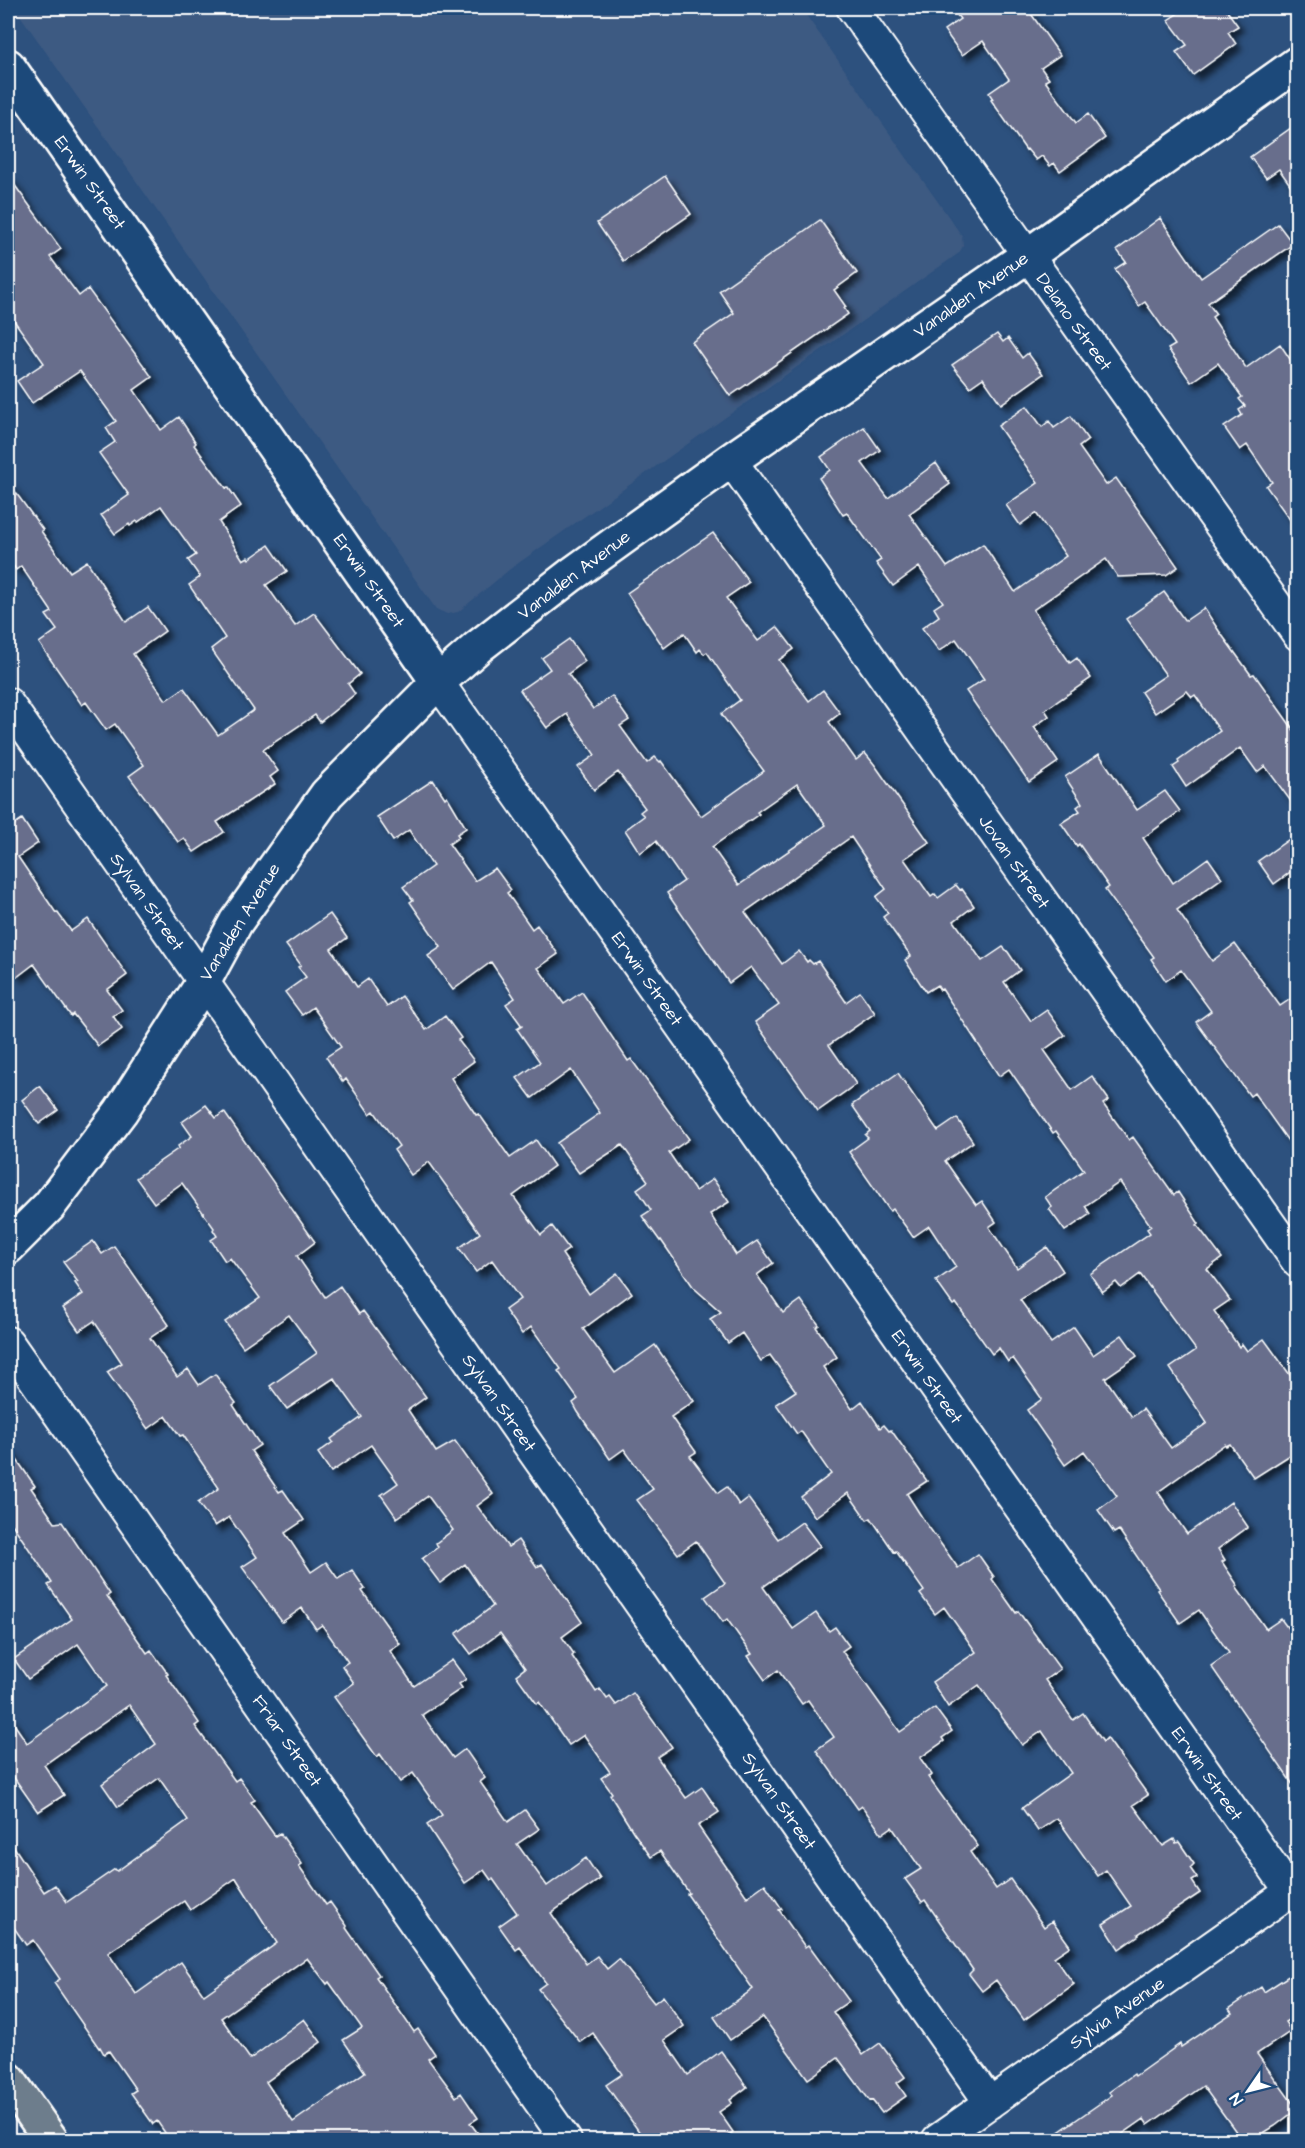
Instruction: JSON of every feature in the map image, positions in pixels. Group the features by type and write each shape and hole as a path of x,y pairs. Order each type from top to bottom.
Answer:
{"main road":[{"path":"8,2079 51,2140"}],"street":[{"name":"Delano Street","path":"852,8 1298,635"},
{"name":"Vanalden Avenue","path":"8,1247 49,1206 122,1112 204,981 236,922 327,794 438,682 478,647 571,575 731,460 1027,256 1298,63"},
{"name":"Erwin Street","path":"8,66 438,682 1294,1888"},
{"name":"Jovan Street","path":"731,460 1298,1263"},
{"name":"Sylvan Street","path":"8,704 990,2103"},
{"name":"Friar Street","path":"8,1342 566,2140"},
{"name":"Sylvia Avenue","path":"937,2140 1294,1888"}],"shaded area":[{"path":"15,8 801,8 962,236 963,246 959,253 510,569 458,612 447,614 436,609"}],"building":[{"path":"952,8 1027,8 1060,55 1041,68 1049,79 1045,81 1076,123 1088,114 1105,138 1060,171 1054,163 1050,166 1042,156 1036,160 1026,150 991,100 993,99 989,93 1009,79 983,41 962,55 944,30 960,19"},
{"path":"1186,8 1225,8 1238,26 1228,32 1236,44 1193,75 1176,52 1187,45 1168,20"},
{"path":"1298,123 1298,196 1279,169 1266,178 1250,157"},
{"path":"8,176 61,249 50,257 79,296 88,289 152,377 134,390 161,430 179,417 196,443 194,445 241,506 219,522 243,560 248,557 249,559 269,545 287,571 266,585 295,626 314,613 360,674 348,684 355,694 320,722 315,715 263,750 278,771 270,777 275,784 217,822 224,832 194,852 184,838 178,842 129,776 144,765 115,724 106,730 86,702 82,705 39,643 57,630 46,615 52,612 21,566 16,570 8,557 8,482 70,572 87,561 126,622 148,607 165,631 133,654 166,700 184,688 218,735 254,710 211,649 225,638 189,585 200,577 188,560 196,555 161,506 115,534 101,515 129,495 99,453 115,442 106,428 116,421 80,371 32,403 17,381 44,363 8,312"},
{"path":"665,176 691,214 623,261 597,223"},
{"path":"1160,218 1201,278 1278,224 1293,244 1208,303 1216,314 1212,317 1246,368 1280,344 1298,371 1298,531 1266,486 1272,482 1247,445 1240,450 1224,427 1242,415 1239,410 1245,406 1239,399 1242,397 1218,363 1191,382 1168,349 1175,345 1145,302 1139,306 1115,269 1126,262 1117,250"},
{"path":"820,220 857,273 834,290 848,314 730,396 692,342 734,313 719,291"},
{"path":"997,334 1003,342 1008,338 1022,358 1028,353 1043,374 1001,404 983,378 970,387 952,365"},
{"path":"1027,406 1042,427 1049,421 1054,428 1071,416 1088,440 1079,447 1106,485 1116,478 1178,567 1166,575 1118,577 1106,559 1033,610 1070,663 1077,658 1091,678 1045,710 1049,716 1034,727 1058,762 1029,782 966,691 984,679 956,639 939,651 922,628 939,616 934,608 943,602 919,567 893,586 876,563 881,560 847,513 843,515 819,478 830,470 821,457 864,427 880,450 862,463 888,498 936,463 950,484 909,514 947,567 983,544 1015,592 1066,556 1036,513 1020,525 1006,505 1038,483 998,426"},
{"path":"713,533 749,582 726,598 758,641 777,627 794,649 779,660 809,701 823,690 840,713 829,722 856,760 865,753 929,842 904,859 931,897 935,894 938,898 956,885 960,890 962,889 974,906 954,921 982,961 1003,947 1008,952 1020,970 1004,982 1031,1021 1047,1010 1065,1035 1044,1050 1072,1090 1092,1076 1109,1100 1103,1104 1129,1140 1133,1137 1174,1195 1178,1192 1199,1224 1197,1225 1222,1258 1207,1269 1230,1300 1214,1311 1239,1347 1242,1344 1247,1351 1264,1339 1298,1386 1298,1450 1254,1478 1230,1444 1226,1446 1225,1444 1158,1492 1187,1534 1231,1502 1248,1527 1218,1549 1225,1560 1222,1562 1238,1586 1236,1587 1266,1629 1281,1619 1298,1642 1298,1792 1211,1666 1229,1653 1199,1610 1180,1623 1119,1530 1114,1533 1098,1510 1117,1496 1084,1451 1065,1465 1027,1410 1042,1399 1013,1358 1008,1362 999,1348 992,1354 956,1303 953,1305 936,1281 956,1267 929,1226 913,1237 893,1209 890,1211 849,1152 868,1138 865,1135 870,1131 852,1105 898,1073 938,1131 957,1118 973,1142 945,1161 976,1205 982,1201 996,1222 989,1227 1017,1268 1047,1247 1063,1271 1020,1300 1051,1343 1074,1327 1093,1355 1122,1335 1137,1356 1105,1378 1132,1417 1143,1409 1171,1448 1207,1423 1170,1368 1196,1350 1140,1274 1121,1288 1116,1282 1102,1292 1090,1274 1150,1233 1147,1229 1151,1226 1120,1182 1085,1206 1090,1214 1065,1231 1049,1209 1052,1207 1045,1197 1084,1170 1056,1131 1053,1133 1009,1069 999,1076 942,989 940,990 937,985 926,992 905,960 911,956 883,917 888,913 876,897 886,889 851,837 745,912 782,964 799,951 807,962 809,960 813,964 818,961 846,1002 860,992 875,1013 829,1045 856,1084 818,1111 755,1022 779,1005 751,967 729,983 667,893 684,881 656,841 640,853 625,830 644,816 640,812 645,808 618,772 594,790 578,767 595,755 567,714 547,728 520,690 550,669 542,658 569,639 585,661 568,674 593,709 612,696 629,720 620,726 647,763 655,757 661,761 701,816 764,771 721,714 740,700 707,652 704,654 700,649 697,652 684,633 664,648 627,593","holes":["797,784 826,825 739,885 712,847"]},
{"path":"1164,592 1185,621 1204,608 1298,736 1298,811 1265,766 1257,772 1240,748 1186,787 1173,767 1220,731 1195,695 1192,697 1187,691 1155,713 1141,692 1166,675 1126,619"},
{"path":"1099,754 1137,810 1165,791 1180,811 1143,838 1173,883 1208,858 1222,878 1177,910 1212,961 1235,944 1280,1006 1298,994 1298,1155 1254,1093 1250,1096 1196,1022 1211,1011 1181,970 1166,981 1151,959 1154,957 1105,890 1109,887 1061,823 1080,811 1077,807 1082,803 1065,777"},
{"path":"433,780 445,798 447,796 466,828 449,844 475,881 495,868 511,890 507,893 532,929 537,925 558,954 538,968 564,1004 582,992 628,1061 631,1059 689,1139 669,1153 695,1191 713,1179 729,1202 710,1214 736,1255 757,1241 773,1263 757,1275 783,1313 801,1300 819,1325 816,1327 837,1357 823,1367 852,1409 862,1401 880,1428 884,1425 889,1431 891,1430 927,1481 907,1494 923,1519 958,1568 978,1554 1016,1613 1018,1611 1060,1669 1045,1680 1073,1720 1083,1713 1103,1742 1107,1738 1148,1795 1133,1805 1163,1846 1174,1839 1176,1843 1179,1842 1194,1864 1190,1868 1197,1878 1192,1881 1200,1893 1119,1949 1103,1924 1131,1906 1106,1870 1098,1876 1057,1818 1038,1831 1022,1808 1071,1773 1042,1731 1022,1745 979,1685 948,1707 932,1682 976,1652 944,1607 935,1614 920,1594 924,1591 896,1551 894,1552 871,1518 867,1520 848,1493 815,1517 801,1497 831,1474 801,1431 797,1434 776,1404 796,1391 770,1355 761,1361 742,1333 728,1343 710,1319 721,1312 694,1288 642,1216 651,1210 637,1189 648,1181 622,1145 579,1173 557,1143 600,1113 571,1070 532,1098 517,1078 540,1062 517,1029 522,1026 506,1004 515,998 491,962 453,990 428,956 441,947 410,902 413,900 403,887 433,866 409,830 393,841 377,817"},
{"path":"22,819 38,843 18,857 71,931 88,919 127,975 107,990 122,1010 113,1016 122,1029 98,1046 73,1014 71,1016 34,964 17,977 8,964 8,829"},
{"path":"1298,833 1297,867 1274,884 1258,861"},
{"path":"330,914 347,938 331,949 357,987 368,979 387,1007 402,996 426,1030 445,1016 461,1038 458,1040 474,1061 451,1078 476,1115 479,1114 510,1158 536,1140 554,1166 513,1196 541,1235 552,1226 569,1249 562,1254 589,1294 617,1273 632,1293 583,1329 615,1373 655,1345 694,1401 671,1417 696,1452 690,1456 718,1493 727,1487 739,1505 748,1498 778,1539 802,1522 820,1546 763,1587 793,1629 816,1613 829,1631 835,1627 849,1646 842,1651 900,1732 935,1708 952,1731 942,1738 944,1741 920,1758 932,1775 928,1777 978,1846 970,1852 996,1889 1010,1879 1044,1927 1052,1921 1070,1946 1054,1957 1074,1984 1024,2020 996,1980 982,1991 969,1974 973,1970 925,1900 922,1902 905,1879 921,1869 892,1827 882,1834 862,1806 858,1809 816,1750 834,1737 808,1700 802,1704 778,1670 765,1680 748,1656 752,1654 727,1619 723,1622 705,1597 725,1583 696,1541 678,1554 637,1500 653,1489 624,1449 610,1459 573,1403 578,1399 558,1371 561,1369 531,1327 522,1334 505,1310 520,1299 492,1260 476,1272 459,1248 480,1233 429,1162 411,1175 394,1150 399,1146 374,1111 370,1114 346,1079 343,1082 326,1057 341,1047 313,1007 302,1015 285,992 306,977 298,967 301,965 286,945"},
{"path":"40,1086 58,1110 39,1124 22,1100"},
{"path":"206,1105 216,1118 224,1112 315,1242 297,1256 325,1297 340,1286 359,1314 363,1311 426,1397 408,1410 436,1452 455,1441 493,1494 477,1506 508,1547 518,1540 537,1567 542,1564 582,1622 562,1637 596,1692 600,1689 607,1699 610,1697 616,1705 633,1693 672,1747 657,1757 686,1798 702,1787 719,1812 698,1826 747,1897 765,1884 782,1909 779,1910 805,1947 808,1945 849,2001 833,2012 863,2055 880,2043 905,2077 897,2083 906,2096 882,2113 872,2100 870,2101 838,2058 808,2079 763,2017 730,2040 714,2017 753,1989 660,1851 651,1857 634,1833 601,1778 610,1772 584,1735 569,1745 539,1702 537,1704 516,1675 525,1668 500,1633 471,1654 456,1634 493,1606 465,1564 440,1583 422,1559 438,1547 436,1543 453,1530 428,1496 397,1518 381,1495 398,1483 371,1445 331,1472 318,1453 333,1442 331,1439 362,1417 334,1378 287,1409 270,1386 317,1353 289,1315 243,1347 225,1322 260,1298 230,1258 225,1261 211,1240 217,1236 214,1228 182,1183 154,1203 136,1178 179,1148 178,1146 192,1136 182,1122"},
{"path":"93,1241 102,1254 114,1246 169,1325 150,1338 177,1377 188,1369 199,1385 215,1374 236,1403 233,1405 260,1445 251,1451 279,1492 283,1490 304,1520 285,1533 311,1572 326,1562 338,1579 352,1570 365,1589 362,1591 400,1644 390,1651 414,1686 452,1660 466,1679 459,1684 462,1688 422,1715 453,1758 465,1749 485,1778 480,1782 508,1822 525,1810 539,1829 517,1844 547,1886 586,1858 600,1879 551,1913 586,1964 597,1956 607,1969 619,1959 654,2003 663,1996 684,2026 664,2040 688,2075 721,2051 747,2087 730,2100 732,2103 719,2112 733,2132 721,2140 645,2140 606,2085 622,2074 593,2033 580,2042 538,1989 546,1983 520,1947 516,1950 499,1926 517,1913 484,1870 465,1883 427,1825 442,1815 413,1773 400,1782 380,1754 377,1757 334,1697 354,1683 342,1666 348,1662 322,1625 316,1629 302,1608 282,1622 242,1567 257,1557 229,1517 215,1526 198,1503 219,1488 183,1435 180,1436 166,1416 148,1429 107,1372 122,1363 94,1321 79,1331 63,1308 83,1294 75,1283 78,1282 63,1262"},
{"path":"8,1447 35,1486 31,1488 55,1523 62,1522 110,1594 107,1596 147,1653 151,1650 168,1674 166,1675 199,1723 195,1726 235,1781 239,1778 255,1800 251,1802 275,1836 280,1833 302,1864 299,1866 326,1905 330,1902 347,1926 346,1928 379,1975 376,1977 414,2032 418,2029 435,2054 428,2059 456,2097 461,2093 478,2118 470,2123 483,2140 170,2140 157,2121 153,2124 131,2093 136,2090 109,2051 104,2054 99,2048 54,1983 60,1979 33,1940 26,1945 8,1919 8,1838 44,1892 55,1885 67,1902 115,1869 117,1871 188,1820 159,1778 118,1807 102,1784 156,1744 129,1705 44,1765 64,1795 38,1812 8,1769 8,1715 27,1743 107,1686 78,1644 28,1679 14,1659 72,1619 48,1585 52,1583 8,1518","holes":["236,1878 277,1943 204,1995 181,1962 136,1994 108,1953 184,1901 190,1910","307,1958 327,1984 329,1982 362,2028 343,2040 365,2072 293,2122 266,2082 321,2042 304,2019 250,2059 221,2018"]},
{"path":"1298,1970 1298,2014 1285,2022 1291,2031 1257,2054 1297,2109 1275,2126 1252,2140 1242,2140 1203,2086 1148,2125 1144,2119 1114,2140 1047,2140 1112,2095 1109,2092 1134,2074 1135,2076 1180,2044 1181,2047 1232,2013 1229,2009 1261,1987 1264,1992"}]}
